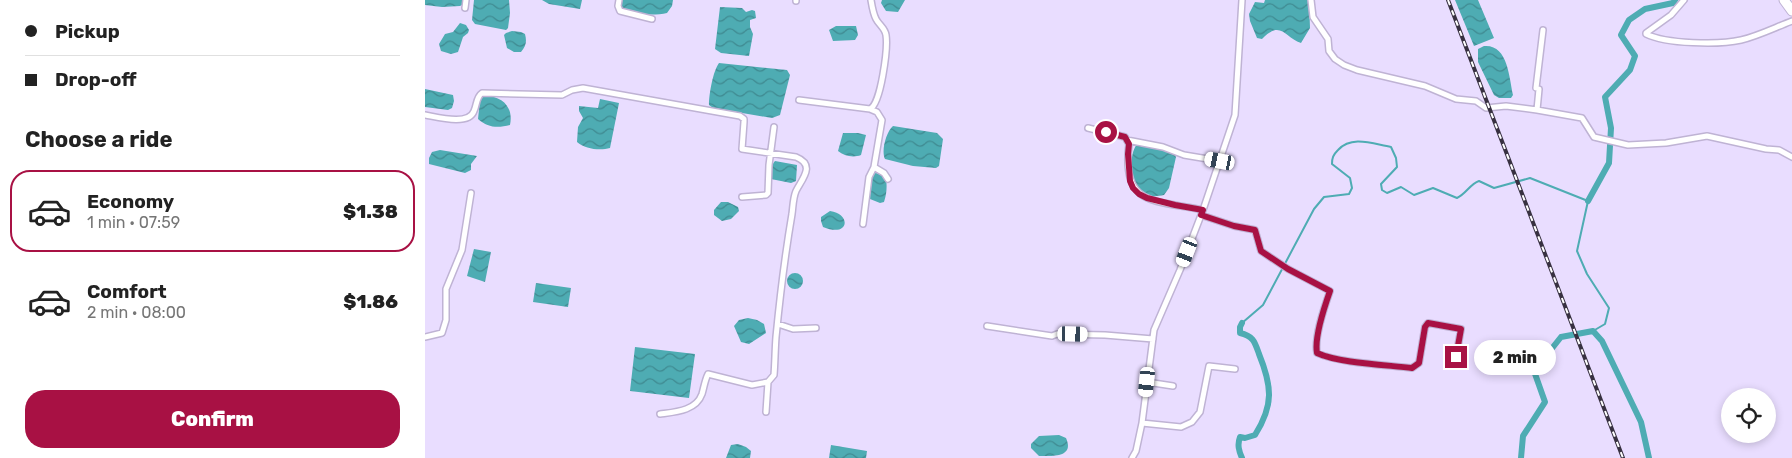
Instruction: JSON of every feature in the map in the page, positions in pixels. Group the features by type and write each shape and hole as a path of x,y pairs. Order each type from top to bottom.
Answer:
{"highway":[{"path":"1784,0 1792,11"}],"street":[{"path":"465,8 466,0"},
{"path":"619,0 617,6 621,11 652,19"},
{"path":"870,109 875,105 884,69 886,36 885,30 876,20 871,0"},
{"path":"1132,458 1136,451 1142,423 1155,330 1202,212 1235,115 1242,0"},
{"path":"1311,0 1313,17 1328,38 1329,51 1335,59 1357,70 1425,86 1456,99 1476,102 1486,108 1506,106 1582,118 1594,137 1628,145 1666,143 1707,136 1779,150 1792,158"},
{"path":"1684,0 1673,13 1646,34 1668,40 1691,42 1740,40 1792,21"},
{"path":"1537,110 1539,89 1537,88 1543,30"},
{"path":"425,115 465,120 473,114 478,98 482,94 562,96 572,90 583,88 740,116 744,122 742,149 802,160 807,168 805,176 795,193 777,324 774,376 769,382 766,412"},
{"path":"799,100 870,109 877,112 882,120 874,167 869,177 863,224"},
{"path":"742,197 767,194 774,127"},
{"path":"1088,128 1125,137 1127,140 1163,147 1184,155 1220,161"},
{"path":"1127,140 1129,144 1130,181 1133,188 1139,194 1147,198 1202,212 1234,226 1255,230 1261,251 1288,269 1330,291 1315,345 1317,353 1338,359 1412,368 1419,363 1425,327 1428,323 1461,329 1456,357"},
{"path":"874,167 884,173 888,179"},
{"path":"425,337 442,333 445,320 447,289 461,250 471,193"},
{"path":"777,324 793,329 816,328"},
{"path":"987,326 1052,336 1057,334 1105,335 1153,339"},
{"path":"1142,423 1181,427 1192,422 1200,412 1209,366 1235,369"},
{"path":"660,414 682,411 696,403 701,396 708,374 753,385 769,382"},
{"path":"1147,382 1173,386"}],"water":[{"path":"425,0 463,0 460,6 442,7 425,5"},
{"path":"474,0 509,0 508,28 506,30 475,24 472,20"},
{"path":"542,0 582,0 580,9 549,4"},
{"path":"620,0 673,0 672,6 667,13 650,15 631,12 621,8"},
{"path":"882,0 905,0 898,12 886,11 881,3"},
{"path":"1265,0 1309,0 1310,28 1301,43 1278,30 1268,33 1262,39 1257,38 1249,14 1255,2 1264,3"},
{"path":"1455,0 1478,0 1494,38 1474,46"},
{"path":"720,7 742,8 746,12 755,11 756,18 750,20 753,34 749,56 721,53 715,49"},
{"path":"460,23 466,25 469,30 463,37 458,52 451,54 441,51 439,44 445,34 453,32"},
{"path":"836,26 856,26 858,35 855,40 833,41 829,30"},
{"path":"512,31 525,34 526,44 521,52 514,52 507,48 504,35"},
{"path":"1484,46 1498,50 1503,56 1510,79 1513,95 1511,98 1499,98 1494,95 1478,62 1478,49"},
{"path":"719,63 787,70 790,75 780,115 772,118 713,108 709,105 712,83"},
{"path":"425,89 453,95 452,108 448,110 425,107"},
{"path":"483,96 495,97 505,103 510,112 510,125 493,127 478,119 480,100"},
{"path":"600,99 619,103 610,148 593,149 577,142 578,127 583,118 579,111 579,106 598,108"},
{"path":"893,126 937,133 943,139 939,166 936,168 913,166 885,159 885,142"},
{"path":"843,133 866,135 861,155 849,156 838,151"},
{"path":"1138,143 1164,149 1176,157 1169,188 1164,195 1146,196 1141,193 1134,182 1132,161"},
{"path":"440,150 477,156 471,164 471,170 465,173 429,164 432,152"},
{"path":"775,161 797,165 796,181 791,183 771,179 772,165"},
{"path":"876,173 886,177 886,196 884,202 880,203 870,199 869,196 872,174"},
{"path":"721,202 728,202 738,207 739,211 731,219 722,221 714,215 714,210"},
{"path":"830,211 842,216 845,224 842,228 832,230 823,227 821,217"},
{"path":"474,249 491,252 485,282 467,276"},
{"path":"795,273 801,275 803,281 801,287 795,289 789,287 787,281 789,275"},
{"path":"536,283 571,288 568,307 533,302"},
{"path":"748,318 764,324 766,333 749,344 741,342 734,326 739,320"},
{"path":"635,347 695,354 689,398 630,391"},
{"path":"1059,435 1066,438 1068,445 1065,452 1050,456 1039,456 1031,448 1031,444 1039,436"},
{"path":"738,444 751,451 750,458 726,458 731,445"},
{"path":"831,445 867,451 866,458 829,458"}],"waterway":[{"path":"1588,201 1609,163 1611,128 1605,97 1630,70 1635,56 1621,35 1629,20 1645,9 1673,3 1675,0"},
{"path":"1242,323 1263,305 1314,209 1324,197 1349,194 1352,188 1350,178 1332,164 1333,158 1336,152 1344,145 1363,142 1391,147 1396,158 1397,167 1381,184 1382,190 1387,193 1401,187 1414,195 1433,188 1457,198 1479,181 1494,188 1530,178 1588,201 1577,251 1587,274 1609,308 1605,324 1593,331"},
{"path":"1242,323 1240,333 1248,336 1255,343 1267,376 1269,395 1265,414 1255,435 1245,438 1240,437 1239,448 1242,458"},
{"path":"1521,458 1523,436 1545,402 1534,371 1561,337 1593,331 1602,341 1641,422 1649,458"}],"railway":[{"path":"1448,0 1623,458"}],"route":[{"path":"1106,132 1125,137 1129,144 1130,181 1133,188 1139,194 1147,198 1203,210 1201,215 1234,226 1255,230 1261,251 1288,269 1330,291 1315,345 1317,353 1338,359 1412,368 1419,363 1421,342 1428,323 1461,329 1456,357"}]}
